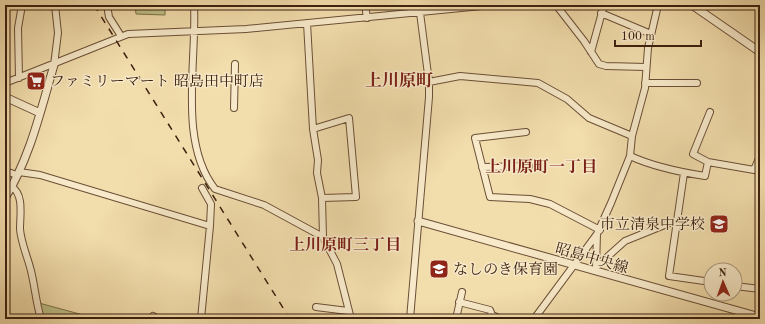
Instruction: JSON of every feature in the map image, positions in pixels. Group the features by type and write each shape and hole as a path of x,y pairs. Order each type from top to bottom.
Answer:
{"street":[{"path":"19,78 18,28 22,5"},
{"path":"5,198 18,174 40,113 54,65 58,33 56,6 44,5"},
{"path":"107,5 108,17 121,36"},
{"path":"194,5 193,130 200,163 210,183 215,189 264,205 324,237"},
{"path":"365,5 367,18"},
{"path":"5,83 54,65 121,36 138,32 194,32 367,18 419,8 492,5"},
{"path":"556,5 599,64 606,66 646,67"},
{"path":"591,52 604,5"},
{"path":"534,319 599,232 630,156 632,136 645,84 651,34 658,5"},
{"path":"693,5 760,52"},
{"path":"410,319 429,82 419,8"},
{"path":"601,13 651,34"},
{"path":"307,23 313,129 318,160 317,173 322,198 324,237 337,264 351,319"},
{"path":"234,108 236,66"},
{"path":"429,82 460,76 538,83 567,100 589,118 632,136"},
{"path":"645,84 697,83"},
{"path":"5,97 40,113"},
{"path":"710,112 693,154 708,162 757,170 760,156"},
{"path":"313,129 348,118 356,197 322,198"},
{"path":"526,132 475,138 490,197 530,199 550,204 599,232"},
{"path":"630,156 645,163 684,173 705,176 708,162"},
{"path":"482,167 529,166"},
{"path":"5,171 18,174 40,175 210,226"},
{"path":"684,173 669,276 703,281"},
{"path":"12,187 18,191 20,197 20,232 32,272 35,297 41,319"},
{"path":"201,319 211,204 202,188"},
{"path":"599,232 596,267 626,241 677,220"},
{"name":"昭島中央線","path":"418,221 760,318"},
{"path":"743,287 760,289"},
{"path":"456,319 462,292"},
{"path":"459,302 490,310 492,315 501,319"},
{"path":"316,307 348,311"},
{"path":"151,319 153,316 158,319"}],"green space":[{"path":"135,5 165,5 165,15 136,14"},
{"path":"39,303 98,319 43,319"}],"railway":[{"path":"94,5 290,319"}],"place":[{"name":"ファミリーマート 昭島田中町店","path":"36,81"},
{"name":"市立清泉中学校","path":"719,224"},
{"name":"なしのき保育園","path":"439,269"}],"district":[{"name":"上川原町","path":"399,80"},
{"name":"上川原町一丁目","path":"541,166"},
{"name":"上川原町三丁目","path":"345,244"}]}
